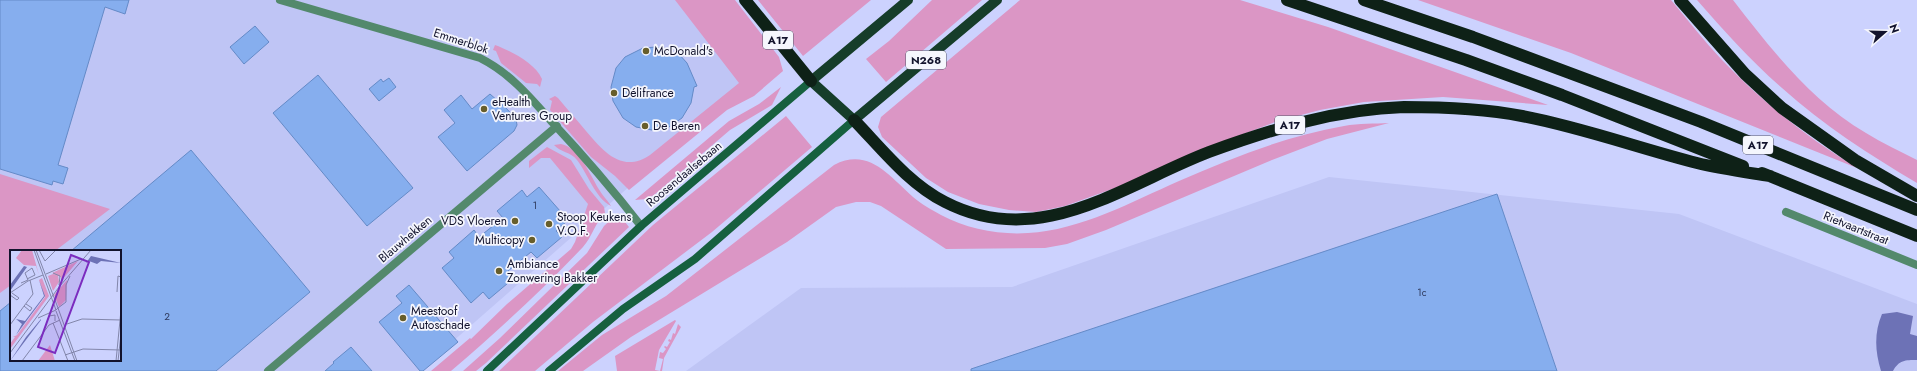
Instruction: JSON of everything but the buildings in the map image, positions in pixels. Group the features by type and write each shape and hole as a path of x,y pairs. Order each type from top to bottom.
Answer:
{"highway":[{"name":"A17","path":"745,0 811,80"},
{"name":"A17","path":"1287,0 1466,60 1770,176 1917,236"},
{"name":"A17","path":"1364,0 1473,37 1687,116 1917,210"},
{"path":"1680,0 1745,74 1782,108 1855,160 1917,196"},
{"name":"A17","path":"854,120 914,182 945,202 973,213 999,219 1050,217 1088,207 1207,153 1278,128 1338,114 1370,109 1405,107 1455,109 1520,116 1594,133 1699,163 1770,176"}],"main road":[{"path":"854,120 811,80 908,0"},
{"name":"N268","path":"854,120 997,0"}],"street":[{"name":"Emmerblok","path":"280,0 480,58 508,75 521,86 585,157 641,226"},
{"name":"Roosendaalsebaan","path":"487,371 641,226 811,80"},
{"name":"N268","path":"549,371 623,309 695,259 854,120"},
{"name":"Blauwhekken","path":"268,371 556,126"},
{"name":"Rietvaartstraat","path":"1786,212 1917,265"}],"shaded area":[{"path":"0,0 691,0 752,79 419,371 0,371"},
{"path":"675,0 735,0 779,57 783,71 754,96 727,110 629,190 615,176 591,157 550,110 552,101 549,99 555,96 558,98 592,139 614,158 631,162 640,160 650,155 739,83"},
{"path":"758,0 871,0 803,56"},
{"path":"932,0 982,0 886,82 866,59 889,41"},
{"path":"1020,0 1240,0 1328,27 1548,105 1443,97 1364,102 1320,110 1275,122 1115,188 1065,206 1036,212 1009,210 979,204 948,192 926,178 882,137 878,127 881,117"},
{"path":"1418,0 1671,0 1715,53 1769,105 1803,132 1857,168 1571,53"},
{"path":"1697,0 1733,0 1777,55 1827,106 1866,133 1917,160 1917,183 1847,139 1798,102 1749,56"},
{"path":"495,45 522,58 534,68 542,79 540,87 537,84 526,83 501,63 496,51 493,50"},
{"path":"781,87 772,105 730,130 654,195 646,199 635,200 729,121 759,104"},
{"path":"786,116 812,147 712,232 593,322 535,371 499,371 653,225"},
{"path":"1389,123 1327,139 1272,160 1106,230 1067,244 1045,248 946,249 881,206 870,202 856,202 836,207 787,242 631,337 583,371 558,371 602,335 666,296 834,165 846,160 858,159 878,166 919,202 951,220 983,230 1006,233 1028,233 1048,231 1086,221 1219,164 1280,142 1322,130 1344,126"},
{"path":"561,144 574,151 579,157 611,206 596,192 575,157 554,145"},
{"path":"547,147 571,160 589,189 604,207 605,213 583,247 552,279 502,326 451,371 431,371 470,338 471,339 507,304 571,249 575,242 588,204 550,158 541,158 529,168 529,161"},
{"path":"0,174 110,209 56,250 10,250 10,286 0,293"},
{"path":"1329,177 1679,214 1917,304 1917,371 686,371 801,288 1012,287"},
{"path":"618,213 629,227 486,363 476,371 463,371 500,338 587,253 604,226"},
{"path":"1897,312 1913,316 1910,334 1917,336 1917,360 1903,361 1893,371 1881,371 1876,342 1879,321 1882,314"},
{"path":"675,320 676,321 659,350 655,370 660,371 617,371 615,356"},
{"path":"678,324 681,327 664,358 662,371 660,371 663,359 659,358 660,352 663,353 666,349 664,347 667,347 670,342 668,341 669,339 671,340 673,333 675,334"}],"place":[{"name":"McDonald's","path":"646,51"},
{"name":"Délifrance","path":"614,93"},
{"name":"eHealth Ventures Group","path":"484,109"},
{"name":"De Beren","path":"645,126"},
{"name":"VDS Vloeren","path":"515,221"},
{"name":"Stoop Keukens V.O.F.","path":"549,224"},
{"name":"Multicopy","path":"532,240"},
{"name":"Ambiance Zonwering Bakker","path":"499,271"},
{"name":"Meestoof Autoschade","path":"403,318"}]}
